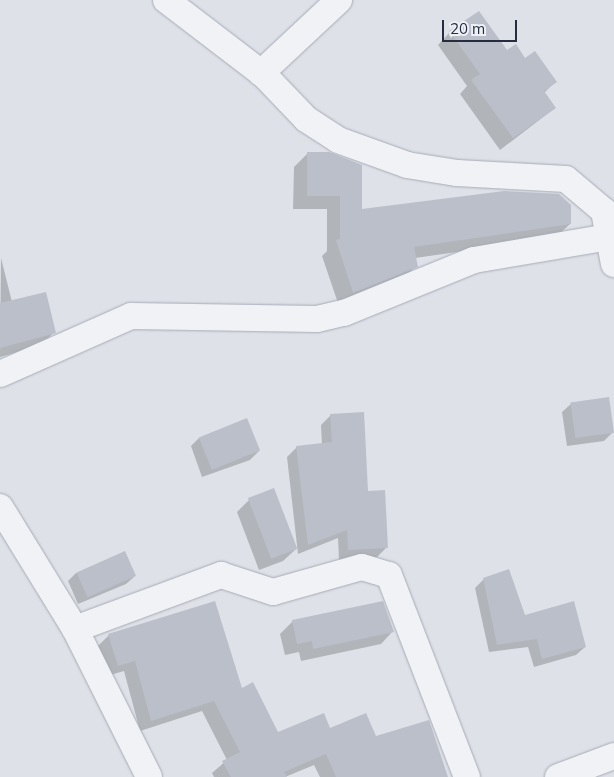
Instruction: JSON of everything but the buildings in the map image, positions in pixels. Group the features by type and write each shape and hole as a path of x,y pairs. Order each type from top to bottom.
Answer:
{"street":[{"path":"166,0 261,73 306,118 338,140 407,164 457,173 566,178 604,211 612,237 614,264"},
{"path":"261,73 339,0"},
{"path":"0,374 131,316 317,319 344,313 474,260 612,237"},
{"path":"0,507 75,629 149,777"},
{"path":"75,629 221,575 273,592 362,567 389,575 466,777"},
{"path":"558,777 614,756"}]}
